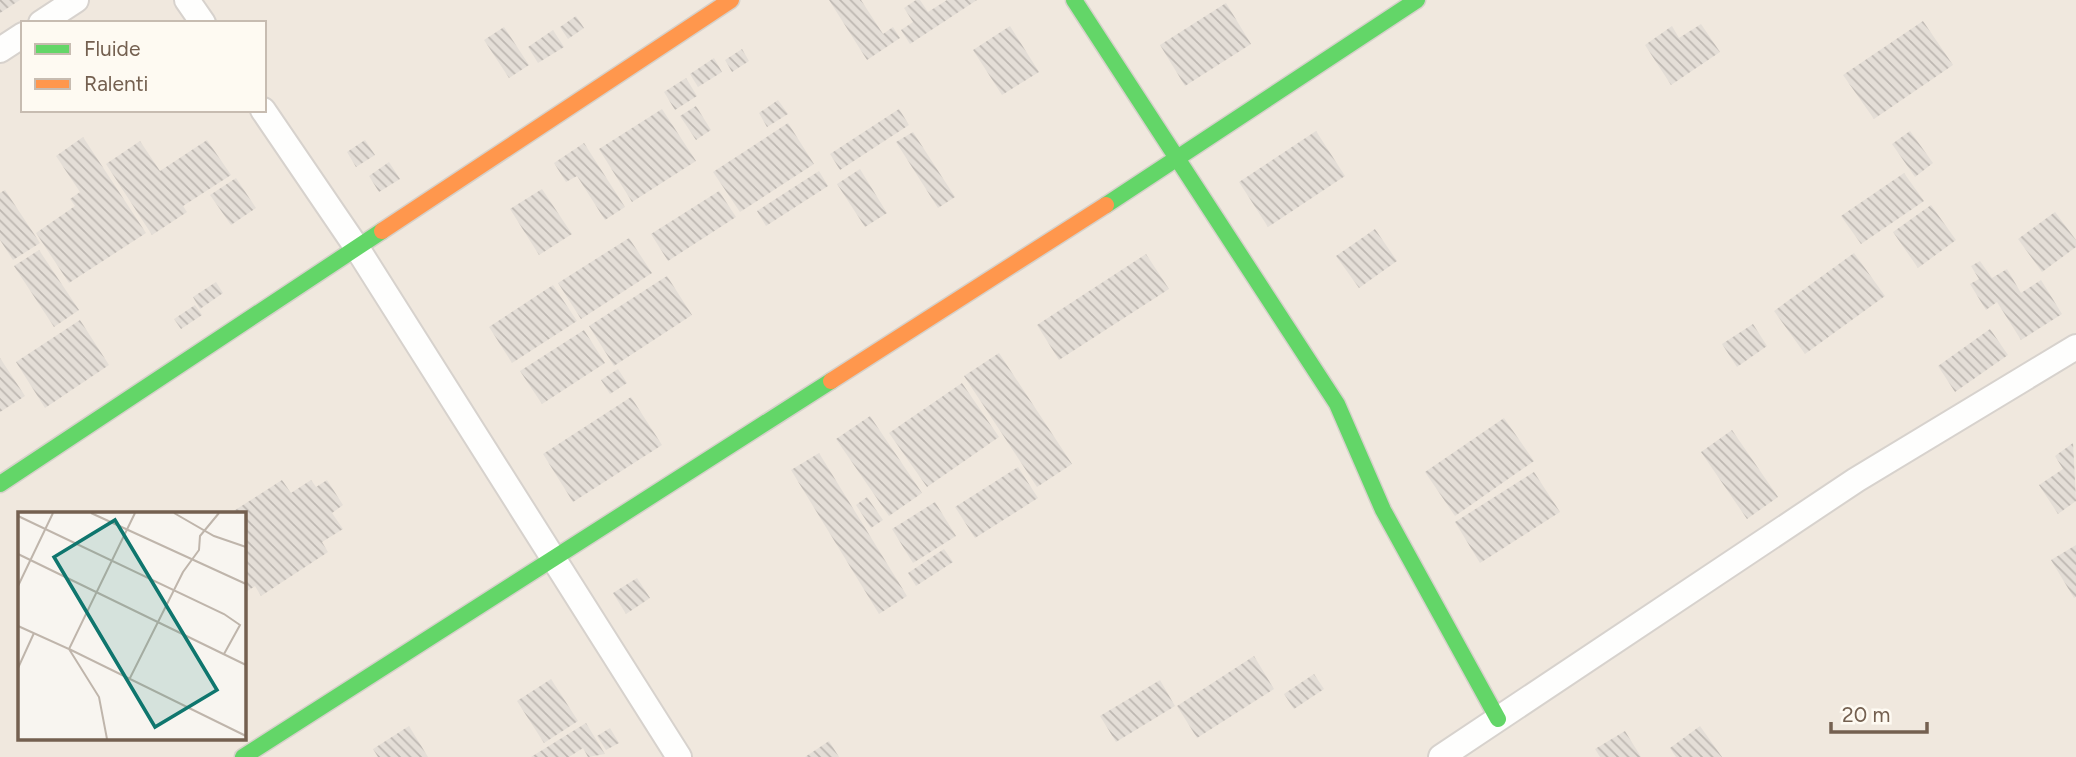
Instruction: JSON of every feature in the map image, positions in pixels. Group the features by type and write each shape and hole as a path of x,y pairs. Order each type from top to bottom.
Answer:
{"street":[{"path":"44,21 76,0"},
{"path":"187,0 202,21"},
{"path":"0,484 730,0"},
{"path":"1074,0 1337,404 1383,510 1498,719"},
{"path":"243,757 552,557 1179,161 1417,0"},
{"path":"0,50 21,36"},
{"path":"264,112 357,248 679,757"},
{"path":"1441,757 1856,480 2076,347"}],"shaded area":[{"path":"0,0 2076,0 2076,757 0,757"}],"building":[{"path":"0,0 20,0 0,13"},
{"path":"829,0 861,0 883,34 893,27 900,38 867,60"},
{"path":"920,0 928,12 947,0 977,0 910,44 901,30 913,22 904,8"},
{"path":"1226,3 1251,44 1185,86 1160,45"},
{"path":"576,16 584,28 568,39 560,27"},
{"path":"1923,21 1953,65 1874,119 1843,75"},
{"path":"1701,24 1720,52 1671,85 1645,45 1672,26 1679,38"},
{"path":"1010,26 1039,72 1002,95 973,50"},
{"path":"504,27 529,65 509,78 484,40"},
{"path":"553,30 564,47 538,63 528,47"},
{"path":"742,49 749,61 732,72 725,60"},
{"path":"714,58 722,72 698,87 690,74"},
{"path":"686,78 697,96 675,110 664,92"},
{"path":"778,100 788,114 767,127 759,113"},
{"path":"696,106 711,130 696,140 680,116"},
{"path":"662,109 696,161 632,202 599,149"},
{"path":"899,109 909,125 840,170 830,154"},
{"path":"788,123 814,164 740,212 713,172"},
{"path":"1316,131 1345,176 1268,227 1239,182"},
{"path":"1910,131 1933,163 1915,177 1892,144"},
{"path":"913,132 955,197 938,208 896,142"},
{"path":"83,137 146,233 69,283 36,233 75,206 70,199 80,192 56,156"},
{"path":"207,140 231,175 183,206 187,212 152,235 106,164 140,141 160,171"},
{"path":"365,140 375,155 356,167 347,152"},
{"path":"584,143 625,207 605,220 577,176 566,182 554,163"},
{"path":"389,162 400,179 379,192 369,176"},
{"path":"860,169 887,213 865,227 837,184"},
{"path":"819,171 828,186 766,226 757,211"},
{"path":"1904,173 1924,201 1861,244 1841,216"},
{"path":"236,178 256,208 231,225 210,195"},
{"path":"542,189 572,234 539,255 510,209"},
{"path":"5,190 40,243 13,260 0,240 0,193"},
{"path":"719,191 736,217 668,261 651,234"},
{"path":"1931,205 1956,240 1918,268 1893,232"},
{"path":"2055,212 2076,240 2076,247 2042,272 2018,239"},
{"path":"1375,229 1397,261 1359,288 1336,256"},
{"path":"629,238 652,273 581,319 558,283"},
{"path":"39,250 79,310 54,327 14,266"},
{"path":"1854,253 1885,296 1805,354 1774,311"},
{"path":"1146,254 1169,289 1059,360 1037,325"},
{"path":"1980,261 1992,278 2007,269 2021,293 2041,280 2062,314 2021,340 1997,302 1986,310 1970,284 1979,279 1971,266"},
{"path":"667,276 692,315 614,366 589,326"},
{"path":"216,282 223,293 200,309 193,297"},
{"path":"553,285 577,321 512,363 489,327"},
{"path":"195,305 202,315 181,329 174,319"},
{"path":"80,320 109,365 45,408 16,362"},
{"path":"1753,324 1767,346 1737,367 1722,344"},
{"path":"1990,329 2008,355 1955,392 1938,366"},
{"path":"584,330 605,363 542,404 520,371"},
{"path":"999,353 1072,464 1037,487 964,376"},
{"path":"0,358 25,396 0,412"},
{"path":"618,369 627,383 610,394 601,380"},
{"path":"962,383 999,437 927,487 889,433"},
{"path":"631,397 662,445 573,502 543,454"},
{"path":"870,416 922,493 889,516 836,439"},
{"path":"1504,418 1534,461 1455,516 1425,472"},
{"path":"1732,430 1778,497 1747,519 1701,452"},
{"path":"2073,443 2076,501 2058,514 2039,485 2063,469 2055,456"},
{"path":"819,453 907,596 879,614 791,470"},
{"path":"1018,467 1038,498 975,538 955,507"},
{"path":"1534,472 1560,512 1480,563 1455,522"},
{"path":"282,480 291,493 311,480 316,487 327,480 343,505 332,513 343,529 322,542 328,552 261,596 255,586 245,593 245,512 232,512"},
{"path":"867,497 883,520 871,528 856,505"},
{"path":"935,502 956,536 913,563 892,529"},
{"path":"2076,545 2076,597 2074,598 2051,560"},
{"path":"944,549 953,562 916,586 908,573"},
{"path":"637,578 650,598 626,614 613,593"},
{"path":"1254,656 1274,689 1197,738 1177,706"},
{"path":"1314,674 1324,689 1294,709 1284,694"},
{"path":"551,679 578,721 544,743 517,701"},
{"path":"1160,680 1175,706 1116,742 1100,716"},
{"path":"586,723 605,754 588,757 583,748 569,757 531,757"},
{"path":"409,726 428,757 378,757 373,749"},
{"path":"1700,726 1722,757 1676,757 1670,748"},
{"path":"610,728 619,743 606,750 597,736"},
{"path":"1625,731 1641,757 1600,757 1595,749"},
{"path":"829,741 839,757 805,757"}],"traffic: fast":[{"path":"1074,0 1337,404 1383,510 1498,719"},
{"path":"1106,205 1417,0"},
{"path":"0,484 382,231"},
{"path":"243,757 831,381"}],"traffic: slow":[{"path":"382,231 731,0"},
{"path":"831,381 1106,205"}]}
